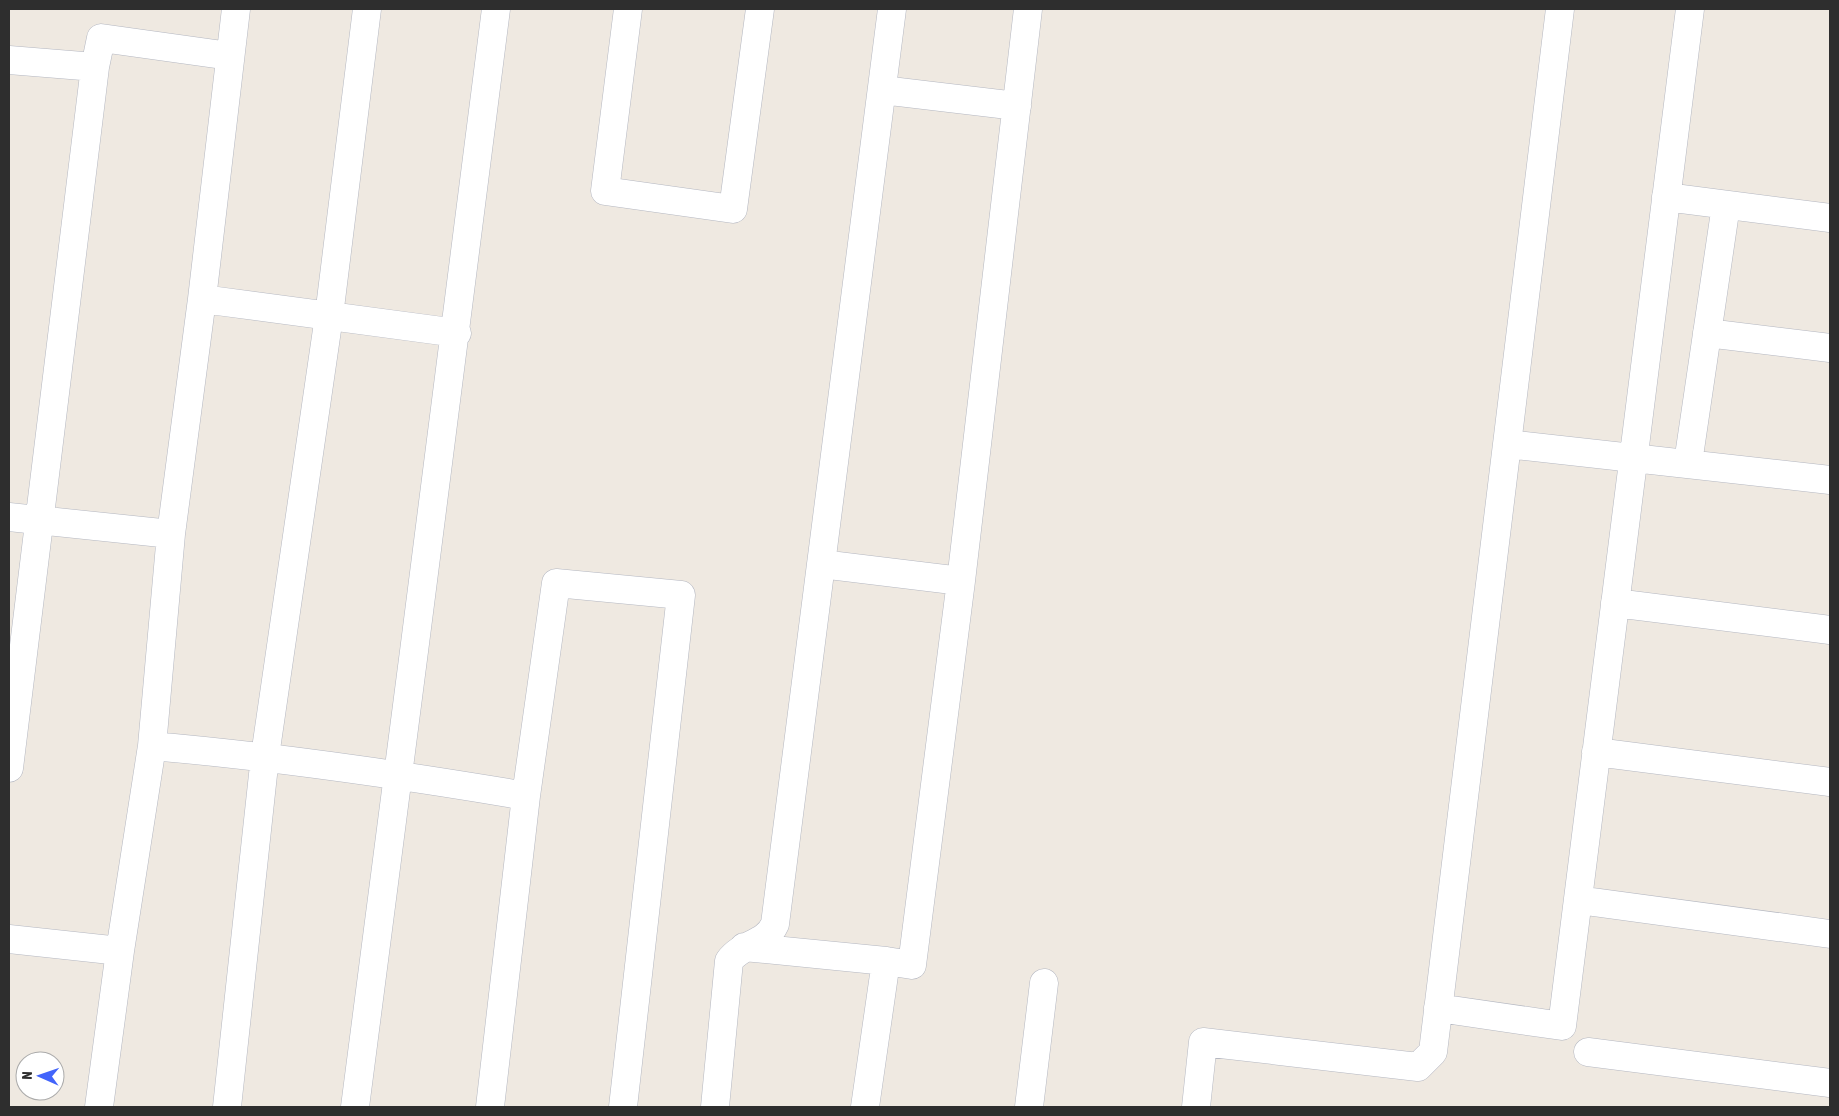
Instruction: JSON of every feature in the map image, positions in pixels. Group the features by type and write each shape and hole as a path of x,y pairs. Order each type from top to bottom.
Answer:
{"street":[{"path":"99,1107 120,951 152,746 171,534 202,299 236,9"},
{"path":"227,1107 265,756 329,316 367,9"},
{"path":"355,1107 397,774 457,334 496,9"},
{"path":"628,9 605,191 734,208 760,9"},
{"path":"715,1107 729,961 736,951 766,938 776,924 892,9"},
{"path":"744,948 912,965 961,581 1028,9"},
{"path":"1196,1107 1203,1042 1418,1067 1433,1052 1560,9"},
{"path":"1438,1008 1562,1026 1690,9"},
{"path":"9,768 95,67 101,38 230,56"},
{"path":"9,60 95,67"},
{"path":"882,90 1017,106"},
{"path":"1666,197 1830,218"},
{"path":"1688,464 1726,206"},
{"path":"202,299 457,334"},
{"path":"1707,333 1830,348"},
{"path":"1507,444 1830,480"},
{"path":"9,517 171,534"},
{"path":"821,564 961,581"},
{"path":"490,1107 526,796 556,583 681,594 623,1107"},
{"path":"1615,603 1830,630"},
{"path":"152,746 265,756 397,774 526,796"},
{"path":"1596,752 1830,782"},
{"path":"1578,900 1830,934"},
{"path":"9,939 120,951"},
{"path":"865,1107 886,961"},
{"path":"1029,1107 1044,983"},
{"path":"1588,1052 1830,1083"}]}
